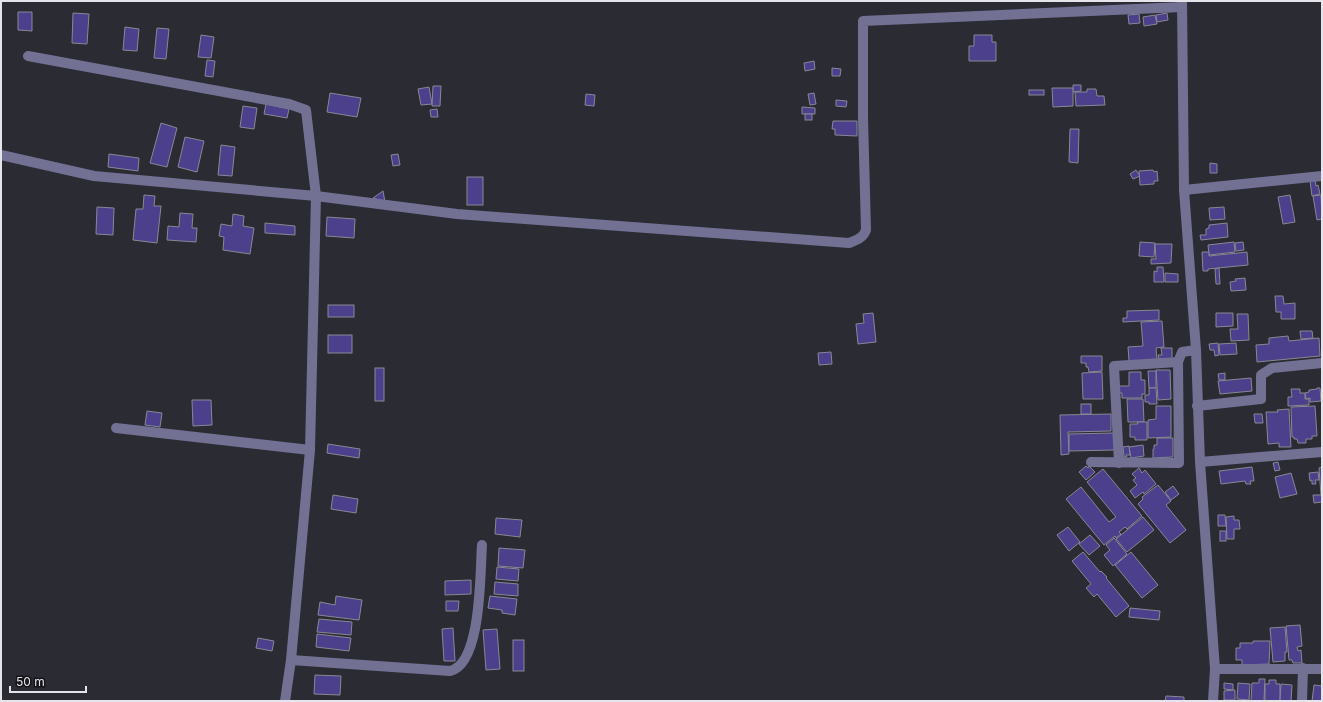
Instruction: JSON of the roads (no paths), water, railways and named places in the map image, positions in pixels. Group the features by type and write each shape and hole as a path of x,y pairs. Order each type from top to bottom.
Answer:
{"street":[{"path":"1,155 94,176 316,196 457,214 849,243 858,240 864,235 866,230 863,118 863,21 1182,4 1184,190 1196,350 1200,462 1215,669 1213,701"},
{"path":"28,56 290,104 306,110 316,196 310,450 291,660 284,701"},
{"path":"1184,190 1322,176"},
{"path":"1091,462 1180,463 1178,362 1182,352 1196,350"},
{"path":"1119,463 1114,366 1178,362"},
{"path":"1197,406 1261,400 1261,375 1272,368 1322,363"},
{"path":"116,428 310,450"},
{"path":"1200,462 1322,452"},
{"path":"291,660 450,671 456,668 468,654 475,632 482,544"},
{"path":"1302,701 1303,668"},
{"path":"1215,669 1322,669"}]}
